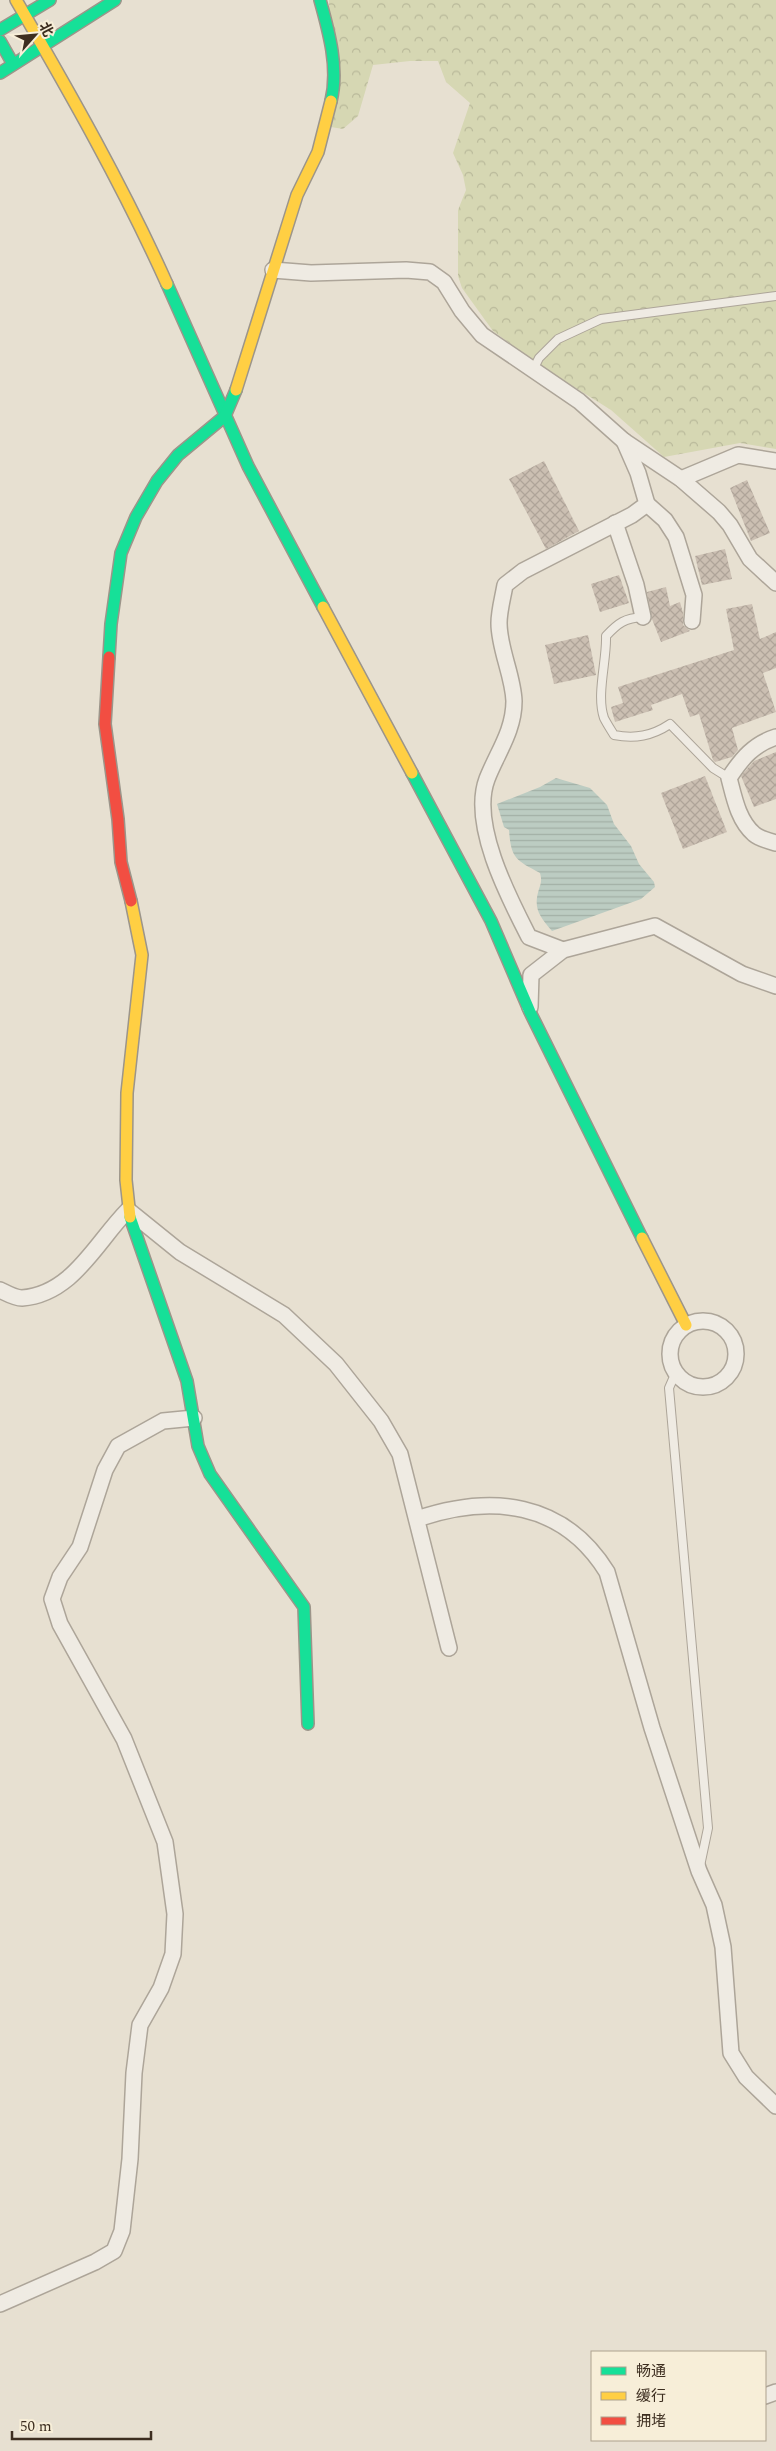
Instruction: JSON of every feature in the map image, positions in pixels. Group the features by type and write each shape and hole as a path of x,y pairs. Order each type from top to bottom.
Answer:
{"street":[{"path":"16,0 43,45 142,229 248,466 490,922 530,1012 686,1325"},
{"path":"0,30 50,0"},
{"path":"0,73 115,0"},
{"path":"308,1724 304,1607 210,1474 198,1446 187,1381 128,1210 126,1180 127,1093 142,955 133,908 121,862 118,819 105,724 111,624 121,553 136,517 157,480 178,456 225,416 235,393 297,195 318,152 333,91 331,39 320,0"},
{"path":"0,41 14,64"},
{"path":"273,270 311,273 406,270 430,272 444,282 462,311 482,335 532,372 578,402 624,441 681,480 719,512 730,525 750,559 776,583"},
{"path":"624,441 638,473 647,504 666,520 676,537 694,595 692,621"},
{"path":"681,480 738,455 776,461"},
{"path":"563,950 530,937 508,895 490,847 483,807 486,781 509,734 514,701 499,624 505,585 523,571 632,515 647,504"},
{"path":"615,523 636,585 643,617"},
{"path":"776,736 762,742 747,753 729,778 735,804 745,824 755,835 776,843"},
{"path":"530,1012 532,975 563,950 655,926 742,974 776,986"},
{"path":"0,1290 20,1298 65,1283 96,1250 111,1227 128,1210"},
{"path":"128,1210 180,1252 284,1315 336,1364 381,1421 400,1454 449,1648"},
{"path":"696,1321 707,1321 726,1330 736,1350 735,1361 724,1379 714,1385 704,1387 693,1385 683,1380 676,1372 671,1363 670,1352 675,1336 686,1325 696,1321"},
{"path":"0,2304 95,2262 114,2251 122,2231 130,2159 134,2073 140,2025 161,1988 173,1954 175,1914 165,1842 124,1739 60,1624 52,1599 60,1577 80,1546 104,1470 118,1446 163,1421 194,1418"},
{"path":"417,1519 445,1510 494,1505 532,1510 557,1521 596,1554 607,1572 652,1728 699,1871 714,1905 723,1947 731,2053 746,2077 776,2106"}],"lane":[{"path":"532,372 539,358 558,339 601,319 776,296"},
{"path":"643,617 632,617 619,622 606,636 607,650 603,674 604,717 614,735 632,739 662,729 670,724 712,768 729,778"},
{"path":"676,1372 668,1388 708,1828 699,1871"}],"green space":[{"path":"329,0 776,0 776,449 740,443 664,457 611,410 539,365 493,331 462,288 458,276 458,210 466,190 463,175 453,153 470,103 446,82 438,61 410,61 373,65 358,116 343,129 331,127"}],"shaded area":[{"path":"556,778 590,788 607,805 614,824 631,846 639,864 654,882 655,887 641,899 552,931 537,907 537,896 541,881 540,873 516,858 511,847 509,830 504,827 497,804 540,787"}],"building":[{"path":"544,461 579,531 546,549 509,479"},
{"path":"747,480 770,533 751,541 730,488"},
{"path":"725,549 732,579 702,585 695,556"},
{"path":"619,575 629,603 600,612 591,584"},
{"path":"666,587 670,606 680,602 683,613 683,625 690,631 661,642 652,619 647,592"},
{"path":"752,604 760,639 776,632 776,668 763,673 776,712 732,728 738,750 732,757 715,762 713,760 699,714 690,717 682,694 651,705 653,710 615,722 611,707 623,703 618,687 734,650 726,609"},
{"path":"588,635 596,675 554,684 545,645"},
{"path":"776,752 776,799 754,807 741,776 754,761"},
{"path":"705,776 727,832 683,849 661,793"}],"traffic: fast":[{"path":"0,30 50,0"},
{"path":"0,73 115,0"},
{"path":"320,0 332,50 334,76 331,101"},
{"path":"0,41 13,64"},
{"path":"167,284 248,466 323,607"},
{"path":"109,657 111,624 121,553 136,517 157,481 178,455 225,416 236,390"},
{"path":"412,773 491,921 530,1012 642,1238"},
{"path":"130,1217 187,1381 198,1446 210,1474 304,1607 308,1724"}],"traffic: slow":[{"path":"16,0 114,176 167,284"},
{"path":"236,390 297,195 318,152 331,101"},
{"path":"323,607 412,773"},
{"path":"130,1217 126,1180 127,1093 142,955 131,901"},
{"path":"642,1238 686,1325"}],"traffic: jam":[{"path":"109,657 105,724 118,819 121,862 131,901"}]}
